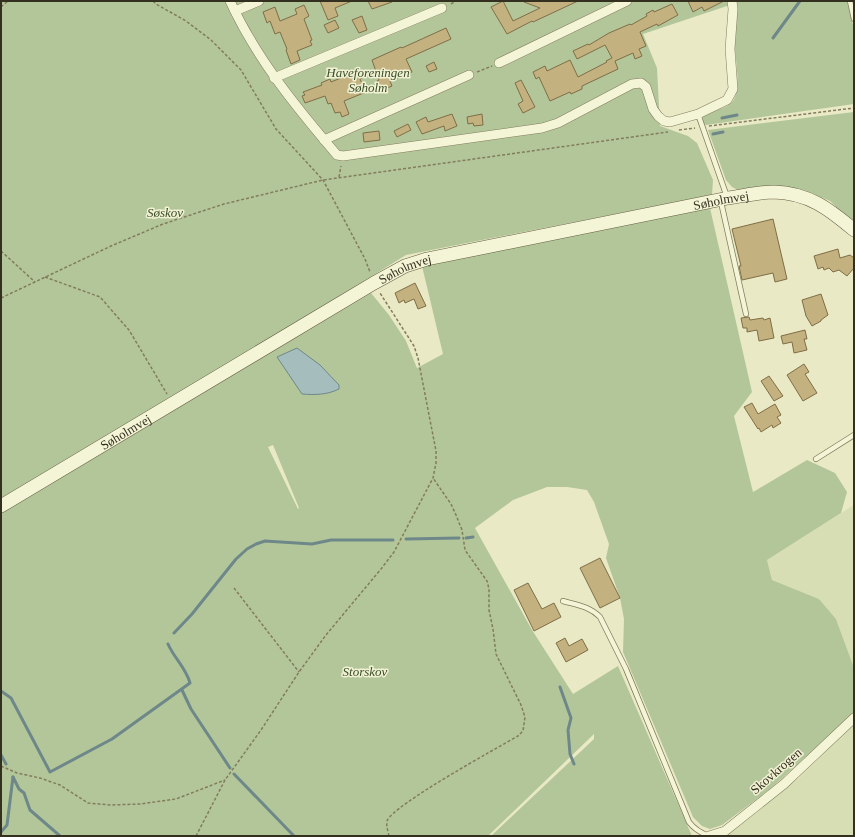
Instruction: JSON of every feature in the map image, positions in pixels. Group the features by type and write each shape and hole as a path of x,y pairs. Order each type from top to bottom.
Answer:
{"street":[{"path":"230,1 246,34 274,78 337,155 342,156 542,128 558,124 632,84 641,83 646,87 653,109 664,121 670,122 698,114 727,100 734,89 730,49 733,9 732,1"},
{"path":"235,11 259,1"},
{"path":"499,63 627,1"},
{"path":"274,78 442,8"},
{"path":"324,140 469,75"},
{"name":"Søholmvej","path":"1,506 374,283 405,266 427,259 724,199 774,192 799,195 820,204 854,230"},
{"name":"Skovkrogen","path":"709,836 725,831 784,784 854,718"}],"lane":[{"path":"850,1 854,18"},
{"path":"698,114 724,199 746,314"},
{"path":"816,459 854,435"},
{"path":"563,601 586,606 600,616 626,669 689,822 701,833 709,836"}],"path":[{"path":"1,7 8,1"},
{"path":"153,1 186,21 211,40 241,70 276,129 323,180 365,259 374,283 381,296 414,346 418,358 436,451 436,463 433,478 394,552 326,635 299,672 261,730 225,780 196,836"},
{"path":"469,75 499,63"},
{"path":"679,130 854,108"},
{"path":"1,298 111,246 163,224 224,204 323,180 671,131"},
{"path":"339,178 342,156"},
{"path":"1,251 36,282"},
{"path":"45,277 100,297 129,330 173,404"},
{"path":"389,836 387,821 408,801 518,736 523,731 525,717 522,705 496,654 489,610 489,589 487,581 465,550 462,530 456,515 451,504 433,478"},
{"path":"234,588 299,672"},
{"path":"1,766 17,773 40,778 60,785 88,803 110,805 140,804 176,799 225,780"}],"green space":[{"path":"1,1 847,1 854,29 854,104 706,125 703,123 703,117 706,114 726,107 730,104 733,101 737,90 735,49 736,3 643,34 657,68 660,126 688,136 697,143 713,180 712,195 406,255 127,427 1,499"},
{"path":"854,112 854,224 830,201 807,191 780,186 738,190 732,187 726,180 708,130"},
{"name":"Storskov","path":"710,208 752,392 734,416 753,492 807,460 835,473 847,492 841,513 767,560 772,580 819,599 836,619 854,668 854,713 770,789 722,825 710,829 702,826 693,817 623,652 624,619 620,598 606,558 609,544 594,502 587,490 567,487 547,487 513,500 475,528 532,630 573,694 618,666 692,836 491,836 594,739 594,734 488,836 1,836 1,513 371,293 389,315 406,341 417,368 443,354 422,266","holes":["273,445 299,508 298,509 268,447"]},
{"path":"854,505 854,668 836,619 819,599 772,580 767,560"},
{"path":"854,724 854,836 724,836 799,778"}],"water":[{"path":"297,348 320,365 339,385 339,389 320,394 302,394 277,357"}],"building":[{"path":"320,1 352,1 335,8 338,16 328,20"},
{"path":"368,1 391,1 392,2 372,9"},
{"path":"503,1 513,21 540,8 524,1 578,1 533,22 532,21 507,34 491,7"},
{"path":"688,1 724,1 704,11 702,7 693,12"},
{"path":"672,4 678,15 658,26 657,24 640,32 646,46 639,49 642,56 635,59 633,53 615,61 618,69 582,86 582,89 571,94 570,92 550,101 539,77 536,79 533,72 545,66 547,71 570,60 578,77 612,58 605,45 577,59 573,51 588,44 589,45 609,33 630,24 631,25 647,16 646,14 653,10 654,12"},
{"path":"304,5 309,16 304,19 312,40 310,41 312,45 297,51 300,60 291,64 280,32 275,34 270,21 267,23 263,12 275,7 280,21 297,14 295,9"},
{"path":"362,16 367,30 359,33 352,20"},
{"path":"335,20 339,28 328,33 324,25"},
{"path":"446,28 451,39 406,59 412,72 390,81 392,86 380,91 377,81 379,80 372,60"},
{"path":"434,62 437,69 429,72 426,66"},
{"path":"358,71 362,78 360,79 366,92 344,101 349,114 342,117 340,112 335,113 331,103 328,104 325,96 305,103 302,96 305,95 303,92 322,85 321,83 330,79 331,82"},
{"path":"521,80 535,107 523,113 518,104 523,101 515,83"},
{"path":"452,114 457,126 445,131 444,126 422,134 416,122 426,117 428,122"},
{"path":"482,114 483,125 474,126 473,123 468,124 467,117"},
{"path":"408,124 411,130 397,137 394,131"},
{"path":"379,131 380,140 364,142 363,133"},
{"path":"773,219 787,279 775,282 773,273 742,280 739,266 741,266 732,229"},
{"path":"838,249 840,258 850,255 854,258 854,268 847,276 839,270 833,272 829,268 824,270 823,267 818,269 814,256"},
{"path":"415,283 426,306 418,309 414,299 405,303 404,300 399,303 395,293"},
{"path":"821,294 828,315 812,326 806,316 802,300"},
{"path":"749,317 750,320 763,318 764,320 770,318 774,338 759,341 757,330 747,332 747,328 743,328 741,318"},
{"path":"805,330 807,339 804,339 807,350 794,353 792,342 783,344 781,336"},
{"path":"804,364 809,372 805,374 817,393 803,401 787,375"},
{"path":"769,376 783,396 774,401 761,381"},
{"path":"752,403 758,414 775,404 781,415 777,417 781,423 773,428 772,425 761,432 744,407"},
{"path":"600,558 620,598 600,608 580,568"},
{"path":"528,583 542,609 554,603 561,617 534,631 514,590"},
{"path":"565,638 569,646 582,639 588,650 566,662 556,643"}],"waterway":[{"path":"773,38 800,1"},
{"path":"722,118 737,115"},
{"path":"713,134 723,132"},
{"path":"466,538 473,537"},
{"path":"406,539 459,538"},
{"path":"174,633 192,614 236,559 247,549 256,544 265,541 312,544 331,540 393,540"},
{"path":"1,691 11,698 50,772 112,739 190,683 186,673 168,644"},
{"path":"560,687 571,718 568,730 570,754 574,764"},
{"path":"182,690 191,709 230,768"},
{"path":"1,755 6,764"},
{"path":"234,774 294,836"},
{"path":"13,777 19,789 24,793 30,810 60,836"},
{"path":"1,832 7,825 13,777"}],"park label":[{"name":"Haveforeningen Søholm","path":"368,80"},
{"name":"Søskov","path":"165,212"}]}
